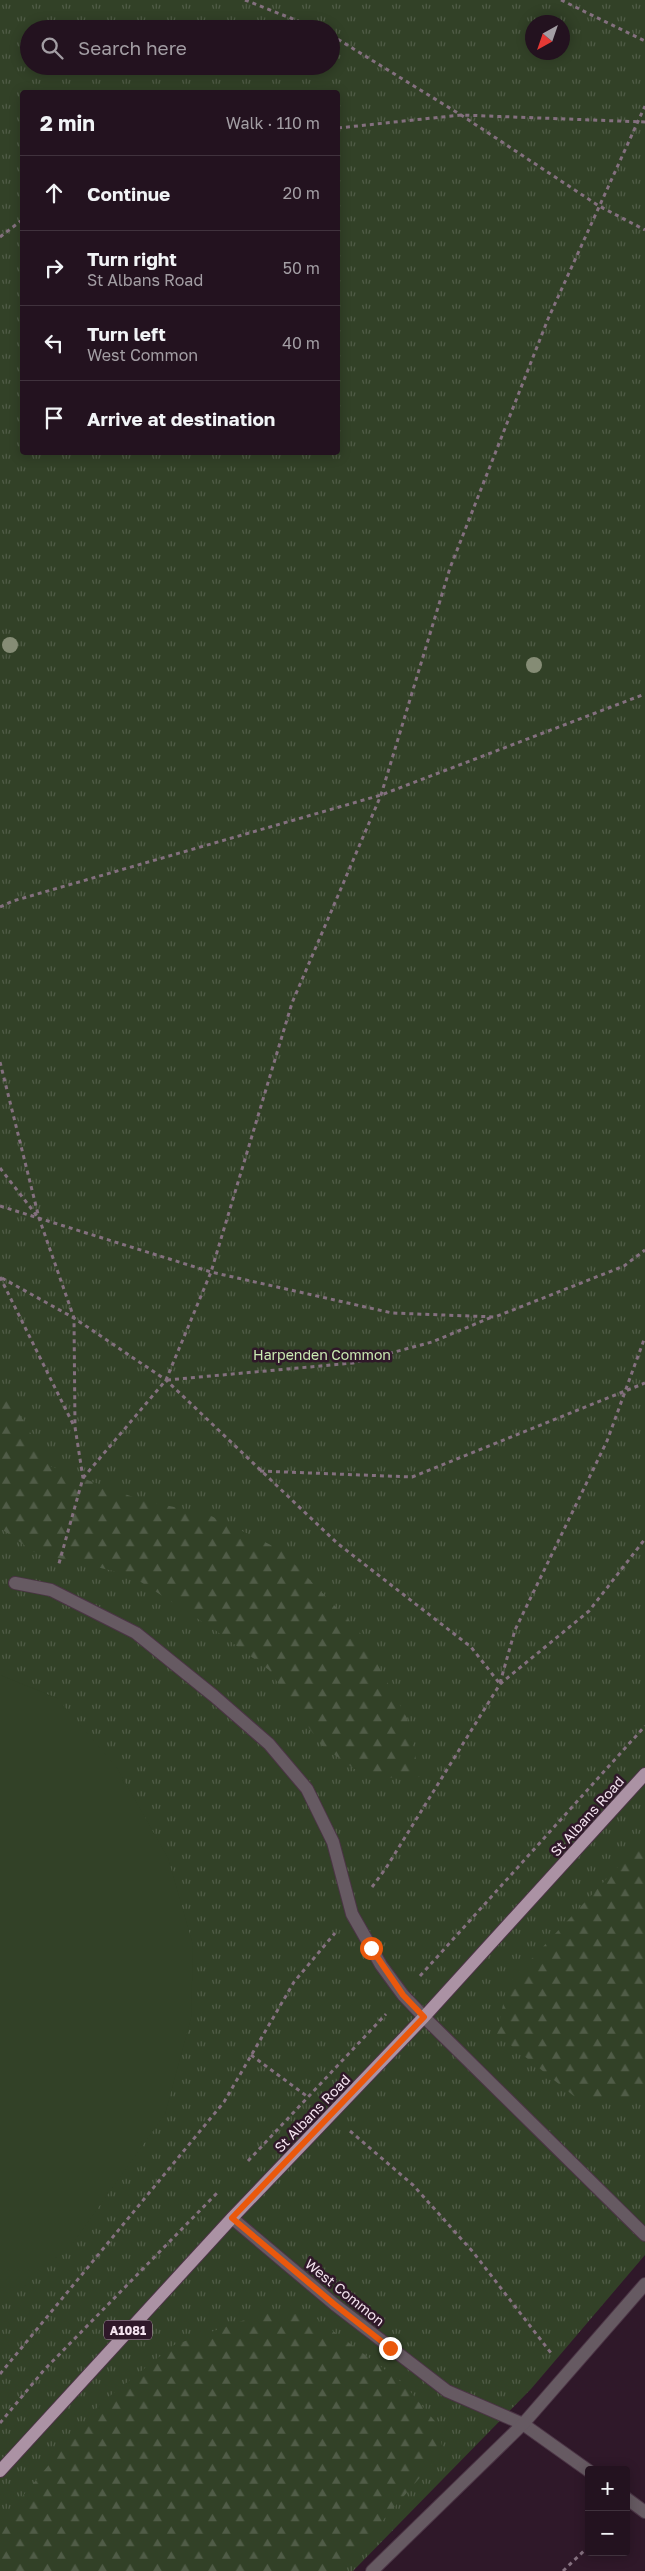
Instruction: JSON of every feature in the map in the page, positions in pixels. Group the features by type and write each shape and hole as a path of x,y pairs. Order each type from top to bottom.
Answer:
{"main road":[{"name":"St Albans Road","path":"0,2471 232,2218 424,2017 645,1774"}],"street":[{"path":"15,1583 51,1590 136,1633 214,1696 268,1744 307,1788 333,1842 352,1914 381,1965 403,1995 645,2235"},
{"name":"West Common","path":"232,2218 334,2304 447,2391 523,2424 585,2469"},
{"path":"372,2571 523,2424 645,2284"},
{"path":"630,2501 645,2512"}],"path":[{"path":"244,0 295,20"},
{"path":"561,0 645,41"},
{"path":"340,41 461,115 599,206 645,230"},
{"path":"51,1590 83,1478 166,1380 211,1272 292,1003 381,795 450,568 548,319 645,106"},
{"path":"340,128 461,115 645,122"},
{"path":"0,237 20,222"},
{"path":"0,906 381,795 645,694"},
{"path":"0,1062 39,1218 74,1318 75,1427 83,1478"},
{"path":"0,1168 39,1218"},
{"path":"0,1206 211,1272 392,1313 495,1316"},
{"path":"166,1380 353,1363 432,1342 624,1266 645,1250"},
{"path":"1,1277 74,1318 166,1380 337,1543 471,1647 500,1684"},
{"path":"1,1277 75,1427"},
{"path":"0,2374 224,2102 294,1982 352,1914 386,1868 500,1684 515,1630 607,1441 645,1337"},
{"path":"260,1471 412,1477 645,1383"},
{"path":"500,1684 588,1612 645,1539"},
{"path":"242,2168 403,1995 645,1726"},
{"path":"251,2056 308,2097"},
{"path":"348,2130 413,2185 473,2252 567,2374"},
{"path":"0,2423 44,2370 222,2188"},
{"path":"563,2571 585,2550"}],"green space":[{"name":"Harpenden Common","path":"0,0 645,0 645,2255 531,2389 353,2571 0,2571"},
{"path":"0,1381 50,1466 141,1500 207,1514 281,1550 359,1631 407,1718 420,1777 367,1778 321,1745 269,1670 215,1630 130,1575 34,1552 0,1528"},
{"path":"0,1675 57,1698 117,1768 168,1858 193,1945 191,2018 165,2114 73,2243 0,2307"},
{"path":"645,1838 645,2097 580,2101 497,2034 507,1985"},
{"path":"273,2310 313,2316 404,2384 438,2425 443,2451 371,2534 332,2571 0,2571 0,2523 101,2403 174,2345"}],"route":[{"path":"371,1948 403,1995 424,2017 232,2218 261,2244 390,2348"}]}
